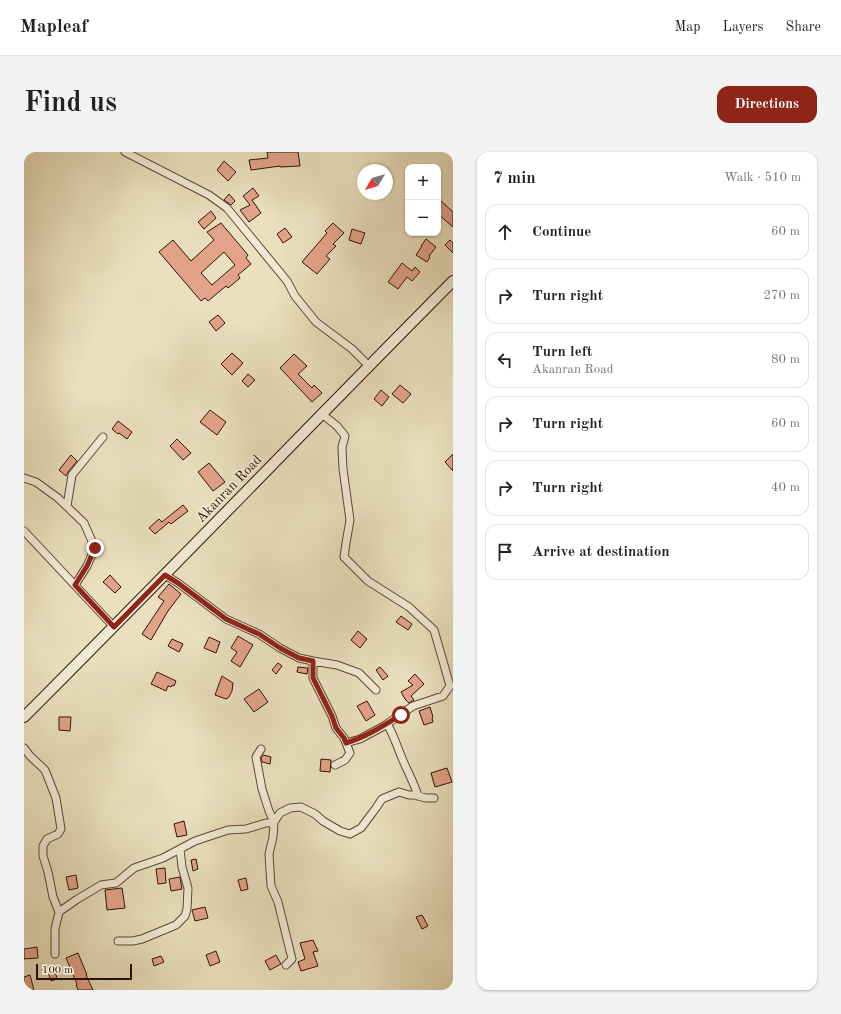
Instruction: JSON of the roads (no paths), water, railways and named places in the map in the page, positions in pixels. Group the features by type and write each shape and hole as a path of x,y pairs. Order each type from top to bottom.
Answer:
{"main road":[{"name":"Akanran Road","path":"24,717 453,281"}],"street":[{"path":"125,152 209,195 226,208 287,281 295,296 316,322 352,349 369,366"},
{"path":"322,414 345,436 342,447 343,469 350,520 344,557 368,581 409,606 434,630 450,686 444,696 413,706 360,739 346,743"},
{"path":"67,506 72,475 103,437"},
{"path":"24,478 36,482 58,498 84,524 95,548 87,566 75,585"},
{"path":"24,531 114,627"},
{"path":"165,575 226,619 259,634 280,648 299,658 337,665 359,673 376,690"},
{"path":"313,661 313,678 332,716 336,728 344,738 350,753 345,760 335,765"},
{"path":"386,724 392,732 418,796"},
{"path":"24,748 45,770 56,798 61,829 58,834 47,839 43,846 43,856 53,897 59,912 55,929 55,954"},
{"path":"261,749 256,757 259,775 268,811 274,822"},
{"path":"286,965 292,959 278,902 271,886 269,854 273,837 274,822 280,813 290,808 301,807 315,814 340,832 350,834 362,828 382,799 399,792 409,795 434,798"},
{"path":"59,912 101,885 116,883 134,868 163,858 195,841 228,830 246,829 274,822"},
{"path":"118,942 142,939 176,925 185,916 188,888 182,867 180,849"}]}
